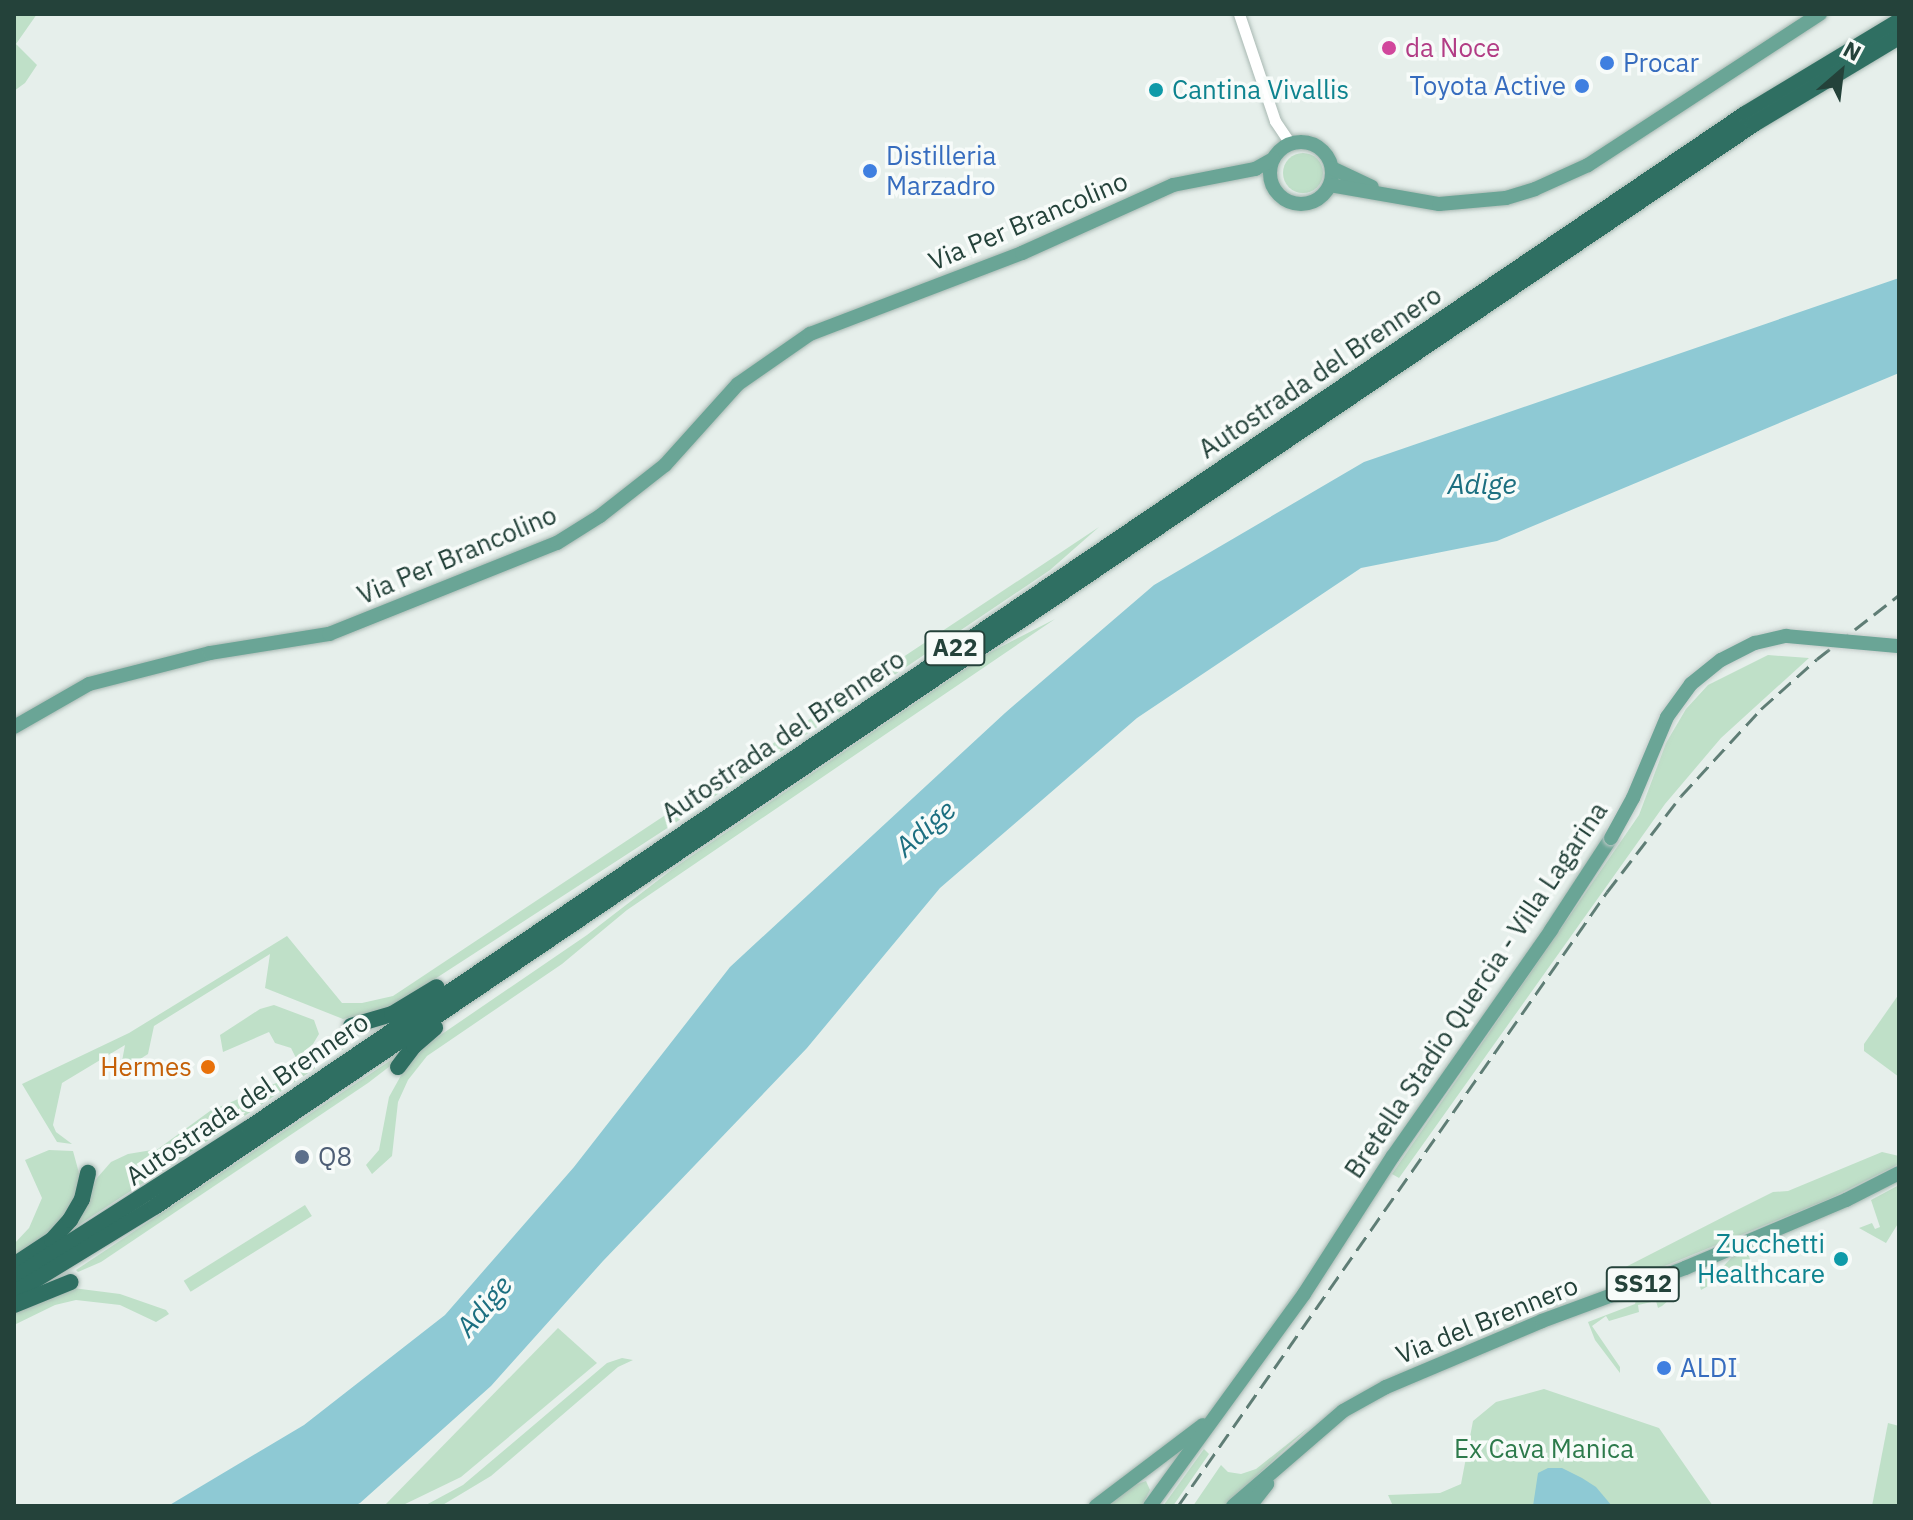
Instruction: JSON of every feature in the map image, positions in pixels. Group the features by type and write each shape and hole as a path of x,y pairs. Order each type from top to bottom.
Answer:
{"highway":[{"name":"Autostrada del Brennero","path":"14,1278 184,1172 1732,122 1899,21"},
{"name":"Autostrada del Brennero","path":"14,1293 156,1206 1635,203 1754,124 1899,37"},
{"path":"351,1026 392,1014 464,969 520,944"},
{"path":"398,1067 421,1039 483,995 513,965"},
{"path":"14,1265 52,1240 70,1220 82,1199 88,1173"},
{"path":"14,1305 71,1282"}],"main road":[{"path":"1330,185 1455,204 1506,198 1535,189 1588,165 1820,14"},
{"path":"1197,180 1255,169 1273,159 1290,143 1308,142 1317,146 1332,168 1383,193"},
{"path":"1273,159 1270,177 1279,194 1297,204 1316,200 1330,185 1332,168"},
{"path":"1197,180 1270,177"},
{"name":"Via Per Brancolino","path":"14,727 89,684 118,674 210,653 329,634 557,543 600,516 665,465 738,384 810,334 1022,253 1173,185 1197,180"},
{"name":"Bretella Stadio Quercia - Villa Lagarina","path":"1150,1506 1296,1305 1393,1156 1551,930 1611,838 1633,798 1667,717 1691,684 1721,660 1755,643 1786,636 1899,646"},
{"name":"Via del Brennero","path":"1285,1462 1343,1411 1386,1387 1531,1325 1685,1268 1846,1200 1899,1173"},
{"name":"Bretella Stadio Quercia - Villa Lagarina","path":"1096,1506 1213,1418"},
{"path":"1233,1506 1285,1462"},
{"path":"1263,1506 1285,1462"},
{"name":"SS12","path":"1250,1506 1285,1462"}],"street":[{"path":"1239,14 1275,121 1290,143"}],"green space":[{"path":"14,14 37,14 16,44 37,65 25,83 14,91"},
{"path":"1303,153 1317,159 1323,173 1317,187 1303,193 1289,187 1283,173 1289,159"},
{"path":"1099,527 1050,570 669,827 387,1010 343,1019 265,988 270,954 154,1026 148,1054 120,1072 125,1045 62,1083 53,1125 56,1132 72,1144 57,1142 22,1084 129,1033 287,936 342,1003 362,1003 393,996"},
{"path":"1055,619 627,910 562,964 427,1056 408,1080 398,1102 392,1156 372,1174 366,1165 379,1150 389,1097 409,1061 423,1047 587,935 674,868 987,654"},
{"path":"1768,655 1809,658 1721,738 1665,804 1399,1178 1392,1174 1639,815 1666,743 1686,709 1708,685"},
{"path":"1899,994 1899,1077 1864,1051 1864,1044"},
{"path":"274,1005 314,1020 319,1034 313,1044 296,1058 291,1048 275,1043 269,1032 223,1052 220,1035 260,1009"},
{"path":"363,1029 348,1046 221,1132 77,1226 74,1223 97,1178 111,1162 128,1154 158,1149 210,1111 281,1081 338,1037"},
{"path":"391,1060 394,1063 368,1083 101,1262 78,1272 76,1270"},
{"path":"49,1150 73,1151 79,1173 78,1198 57,1228 14,1258 14,1244 29,1228 42,1198 25,1160"},
{"path":"1882,1152 1899,1156 1899,1164 1829,1199 1613,1287 1610,1275 1733,1212 1773,1192 1788,1191"},
{"path":"1899,1185 1899,1222 1886,1243 1859,1228 1872,1223 1875,1229 1880,1227 1871,1200"},
{"path":"305,1205 312,1216 191,1292 184,1281"},
{"path":"1747,1251 1751,1262 1701,1290 1698,1280 1719,1271 1732,1257"},
{"path":"73,1288 120,1294 166,1310 169,1314 156,1322 120,1305 76,1300 55,1305 14,1325 14,1312"},
{"path":"1663,1291 1669,1300 1658,1308 1656,1301 1638,1305 1639,1312 1609,1321 1606,1316 1592,1326 1620,1367 1620,1373 1595,1340 1588,1322 1635,1304 1637,1297"},
{"path":"558,1328 597,1363 461,1477 401,1506 384,1506"},
{"path":"622,1358 633,1360 618,1367 491,1476 441,1506 424,1506 463,1485 607,1363"},
{"name":"Ex Cava Manica","path":"1544,1389 1659,1428 1713,1506 1393,1506 1388,1495 1440,1493 1461,1484 1473,1421 1496,1402"},
{"path":"1888,1423 1899,1426 1899,1506 1872,1506"},
{"path":"1309,1427 1224,1506 1193,1506 1221,1465 1228,1472 1241,1474 1256,1469"},
{"path":"1204,1449 1209,1454 1173,1506 1163,1506"},
{"path":"1146,1481 1150,1490 1142,1506 1102,1506 1132,1486"}],"water":[{"name":"Adige","path":"1899,278 1899,373 1497,541 1361,568 1137,718 940,888 807,1048 603,1261 491,1386 360,1503 354,1506 168,1506 304,1425 445,1315 574,1167 730,967 1005,713 1154,585 1364,462"},
{"path":"1548,1468 1562,1468 1582,1478 1596,1487 1612,1506 1533,1506 1538,1473"}],"railway":[{"path":"1178,1506 1607,892 1681,796 1761,709 1817,659 1899,595"}],"place":[{"name":"da Noce","path":"1389,48"},
{"name":"Procar","path":"1607,63"},
{"name":"Toyota Active","path":"1582,86"},
{"name":"Cantina Vivallis","path":"1156,90"},
{"name":"Distilleria Marzadro","path":"870,171"},
{"name":"Hermes","path":"208,1067"},
{"name":"Q8","path":"302,1157"},
{"name":"Zucchetti Healthcare","path":"1841,1259"},
{"name":"ALDI","path":"1664,1368"}]}
